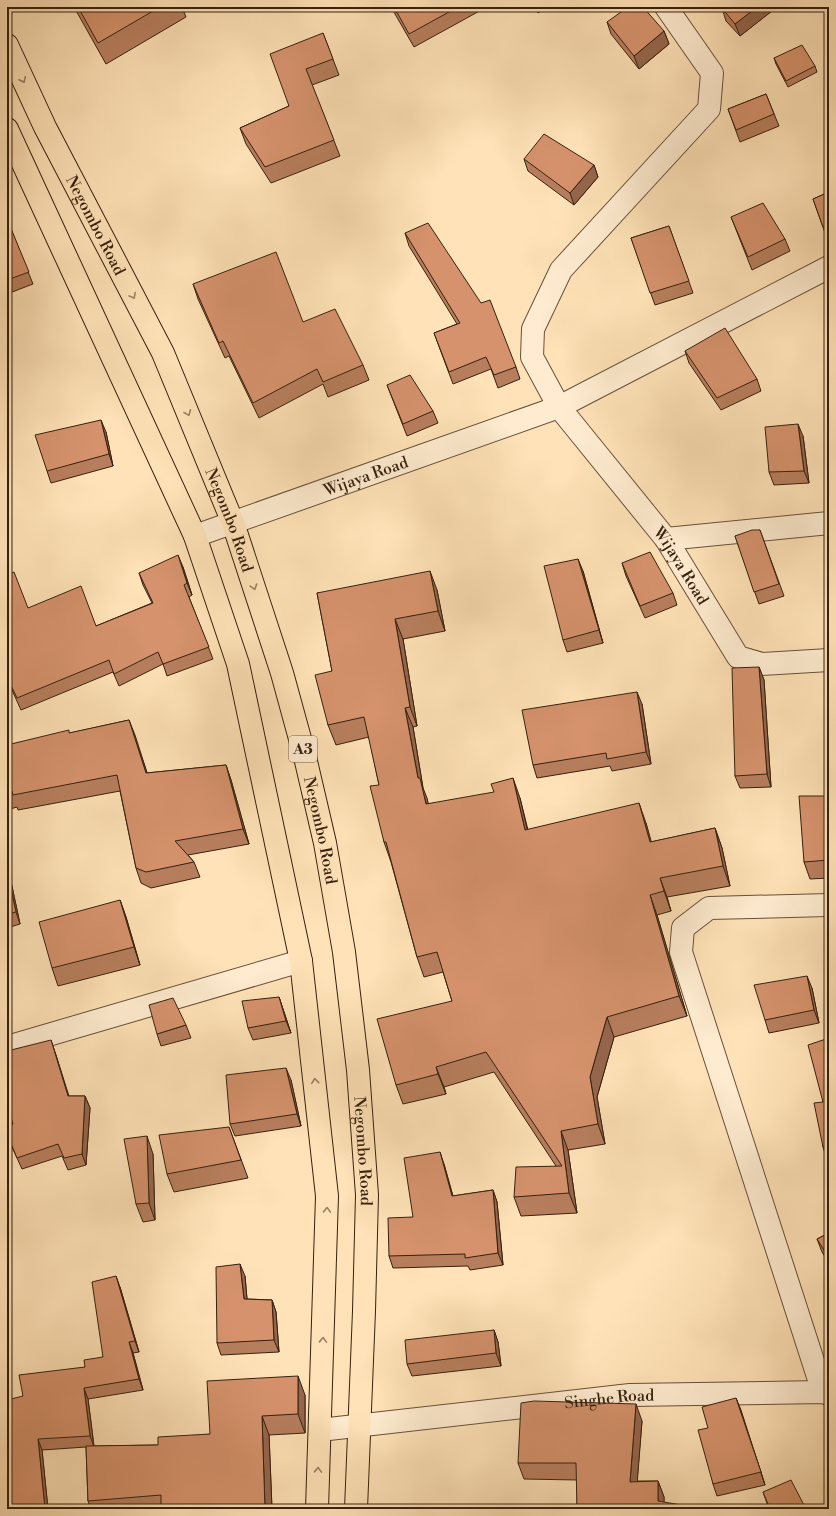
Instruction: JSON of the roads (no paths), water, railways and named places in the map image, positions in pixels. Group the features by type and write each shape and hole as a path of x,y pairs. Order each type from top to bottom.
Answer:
{"highway":[{"name":"Negombo Road","path":"7,44 45,127 163,353 233,523 282,673 305,757 325,843 344,952 358,1070 367,1195 356,1509"},
{"path":"7,129 195,536 238,664 302,961 327,1196 317,1509"}],"street":[{"path":"559,407 532,357 533,329 561,270 709,109 712,73 666,7"},
{"name":"Wijaya Road","path":"195,536 559,407 829,267"},
{"name":"Wijaya Road","path":"559,407 666,539 738,657 762,664 829,660"},
{"path":"666,539 829,523"},
{"path":"826,1393 681,952 683,928 710,908 829,905"},
{"path":"7,1047 302,961"},
{"name":"Singhe Road","path":"320,1430 630,1396 826,1393"}]}
